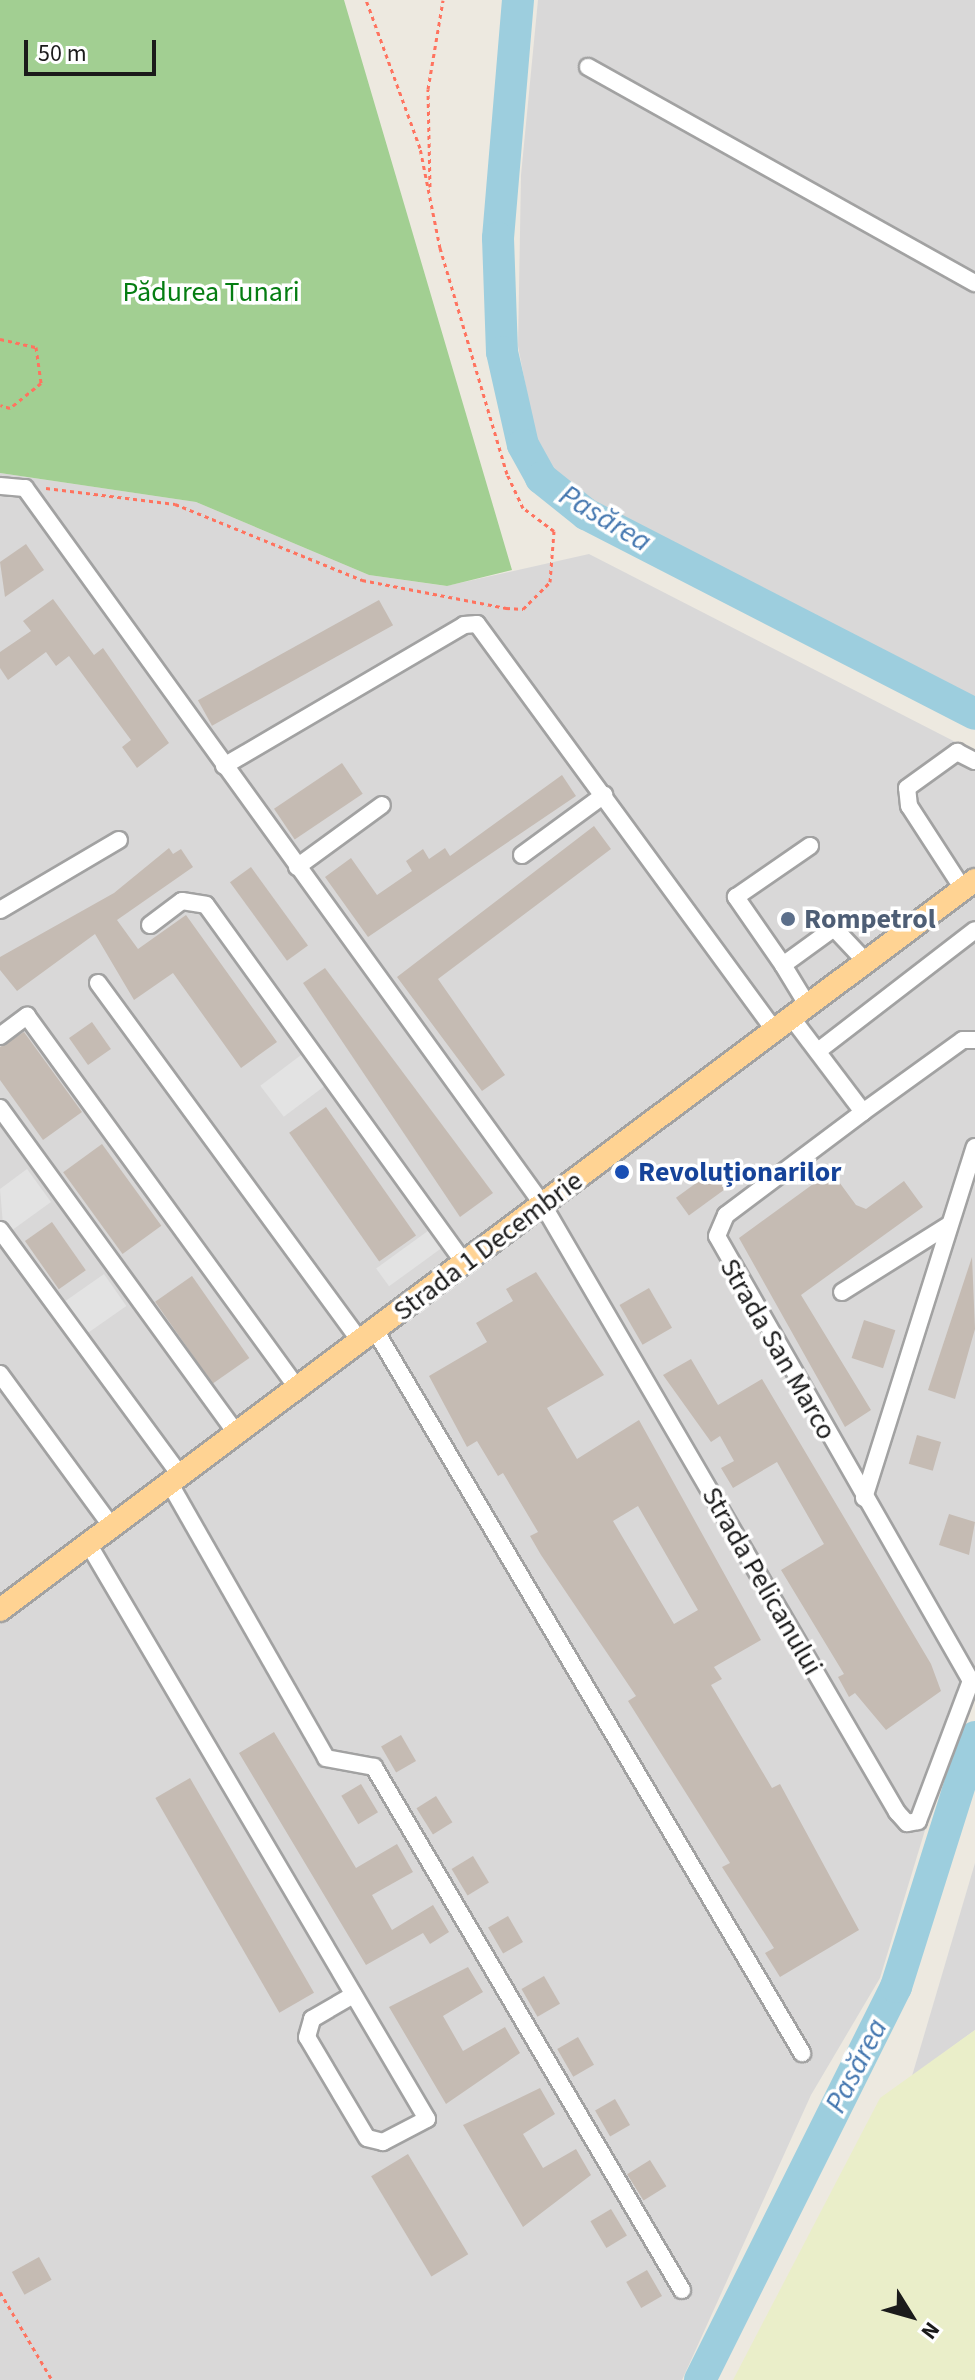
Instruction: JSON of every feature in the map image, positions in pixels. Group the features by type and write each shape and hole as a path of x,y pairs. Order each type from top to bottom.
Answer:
{"main road":[{"name":"Strada 1 Decembrie","path":"0,1610 969,884"}],"street":[{"path":"588,67 975,283"},
{"path":"0,486 25,488 543,1205"},
{"path":"224,766 472,624 486,632 604,795 792,1018 863,1112 963,1040 975,1040"},
{"path":"969,884 909,806 907,788 957,752 975,761"},
{"path":"522,855 604,795"},
{"path":"297,867 382,805"},
{"path":"0,910 119,840"},
{"path":"792,1018 783,965 736,897 810,846"},
{"path":"150,925 182,901 206,905 464,1263"},
{"path":"783,965 834,928 866,962"},
{"path":"818,1051 975,930"},
{"path":"98,983 368,1336 802,2053"},
{"path":"0,1036 27,1016 297,1388"},
{"path":"0,1108 237,1434"},
{"name":"Strada San Marco","path":"863,1112 726,1215 717,1236 972,1690"},
{"path":"864,1498 975,1147"},
{"name":"Strada Pelicanului","path":"543,1205 907,1823 924,1815 972,1690"},
{"path":"842,1292 949,1225"},
{"path":"0,1230 175,1480 326,1758 374,1767 682,2290"},
{"path":"0,1374 112,1527"},
{"path":"89,1545 427,2119 383,2142 367,2138 307,2037 312,2019 353,1995"}],"path":[{"path":"25,488 175,504 362,580 506,608 537,600 550,582 554,531 523,508 507,474 430,199 420,148 366,0"},
{"path":"430,199 428,89 443,0"},
{"path":"0,339 36,347 41,383 10,408 0,405"},
{"path":"0,2292 52,2380"}],"shaded area":[{"path":"538,0 975,0 975,700 592,501 558,478 538,451 518,346 521,175"},
{"path":"0,473 196,502 369,575 446,586 589,554 975,752 975,1666 880,1978 811,2095 682,2380 0,2380"},
{"path":"309,1049 332,1080 284,1117 260,1086"},
{"path":"27,1169 51,1202 4,1236 0,1189"},
{"path":"436,1225 449,1243 389,1286 376,1268"},
{"path":"104,1274 126,1306 79,1339 56,1307"},
{"path":"975,1863 975,2030 912,2076"}],"green space":[{"name":"Pădurea Tunari","path":"0,0 344,0 512,570 447,586 369,575 196,502 0,473"},
{"path":"975,2030 975,2380 733,2380 880,2098"}],"building":[{"path":"26,544 44,570 5,597 0,562"},
{"path":"53,599 94,655 103,648 169,743 137,768 122,747 131,740 69,656 56,666 46,652 8,680 0,668 0,652 31,631 23,621"},
{"path":"379,600 393,625 212,726 198,700"},
{"path":"342,763 363,794 295,840 274,809"},
{"path":"562,775 576,796 368,937 325,877 351,858 377,895 412,871 406,861 423,849 429,859 445,848 450,856"},
{"path":"594,826 611,849 438,979 505,1075 482,1091 397,977"},
{"path":"169,848 173,854 181,849 193,867 117,920 138,949 186,915 277,1042 241,1068 173,973 134,1000 95,934 17,991 0,970 0,957 114,893"},
{"path":"251,867 308,945 287,961 230,882"},
{"path":"325,968 493,1193 460,1217 303,983"},
{"path":"92,1022 111,1049 88,1065 69,1038"},
{"path":"24,1032 82,1112 43,1140 0,1080 0,1047"},
{"path":"326,1107 416,1236 379,1261 289,1133"},
{"path":"102,1144 161,1226 123,1254 63,1172"},
{"path":"714,1170 727,1188 689,1215 676,1198"},
{"path":"831,1171 856,1205 866,1209 904,1181 923,1207 801,1295 871,1410 845,1427 739,1238"},
{"path":"52,1222 86,1270 59,1289 25,1241"},
{"path":"972,1257 975,1329 955,1399 928,1390"},
{"path":"536,1272 604,1375 547,1408 577,1459 639,1420 761,1640 714,1667 722,1679 711,1685 772,1788 780,1784 859,1930 780,1977 765,1953 774,1948 722,1867 730,1863 628,1701 636,1696 541,1555 530,1536 538,1532 503,1473 498,1476 477,1441 467,1447 429,1376 487,1342 476,1323 513,1301 506,1289","holes":["638,1506 698,1610 674,1624 613,1521"]},
{"path":"192,1276 249,1358 212,1384 155,1302"},
{"path":"649,1288 672,1328 643,1345 620,1305"},
{"path":"864,1320 895,1330 883,1368 852,1358"},
{"path":"691,1359 718,1405 762,1379 931,1664 941,1691 886,1730 855,1693 849,1697 838,1677 844,1674 781,1570 824,1544 777,1462 733,1488 721,1468 734,1461 720,1436 711,1442 663,1375"},
{"path":"917,1435 941,1442 933,1471 909,1464"},
{"path":"949,1514 975,1522 969,1555 939,1545"},
{"path":"274,1732 356,1868 397,1844 413,1872 372,1895 392,1930 433,1905 449,1932 430,1944 423,1933 366,1965 239,1753"},
{"path":"401,1735 416,1761 396,1772 381,1746"},
{"path":"190,1778 314,1993 279,2013 155,1798"},
{"path":"361,1784 378,1812 358,1824 341,1796"},
{"path":"436,1796 452,1822 433,1834 416,1808"},
{"path":"473,1856 489,1883 468,1895 452,1869"},
{"path":"508,1916 523,1942 503,1953 488,1928"},
{"path":"468,1967 483,1992 443,2016 463,2051 505,2027 520,2053 446,2104 389,2007"},
{"path":"544,1976 560,2004 537,2017 521,1989"},
{"path":"578,2037 594,2065 573,2077 557,2049"},
{"path":"540,2088 555,2114 523,2134 543,2168 576,2149 591,2175 523,2227 463,2125"},
{"path":"615,2099 630,2125 610,2136 595,2110"},
{"path":"408,2154 468,2254 431,2276 371,2176"},
{"path":"650,2160 666,2186 644,2201 627,2174"},
{"path":"611,2209 627,2236 606,2248 590,2221"},
{"path":"39,2257 52,2280 24,2295 12,2272"},
{"path":"647,2270 662,2296 641,2308 626,2282"}],"waterway":[{"name":"Pasărea","path":"518,0 498,238 502,352 523,445 541,478 586,514 975,714"},
{"name":"Pasărea","path":"700,2380 896,1987 975,1737"}],"place":[{"name":"Rompetrol","path":"788,919"},
{"name":"Revoluționarilor","path":"622,1172"}]}
